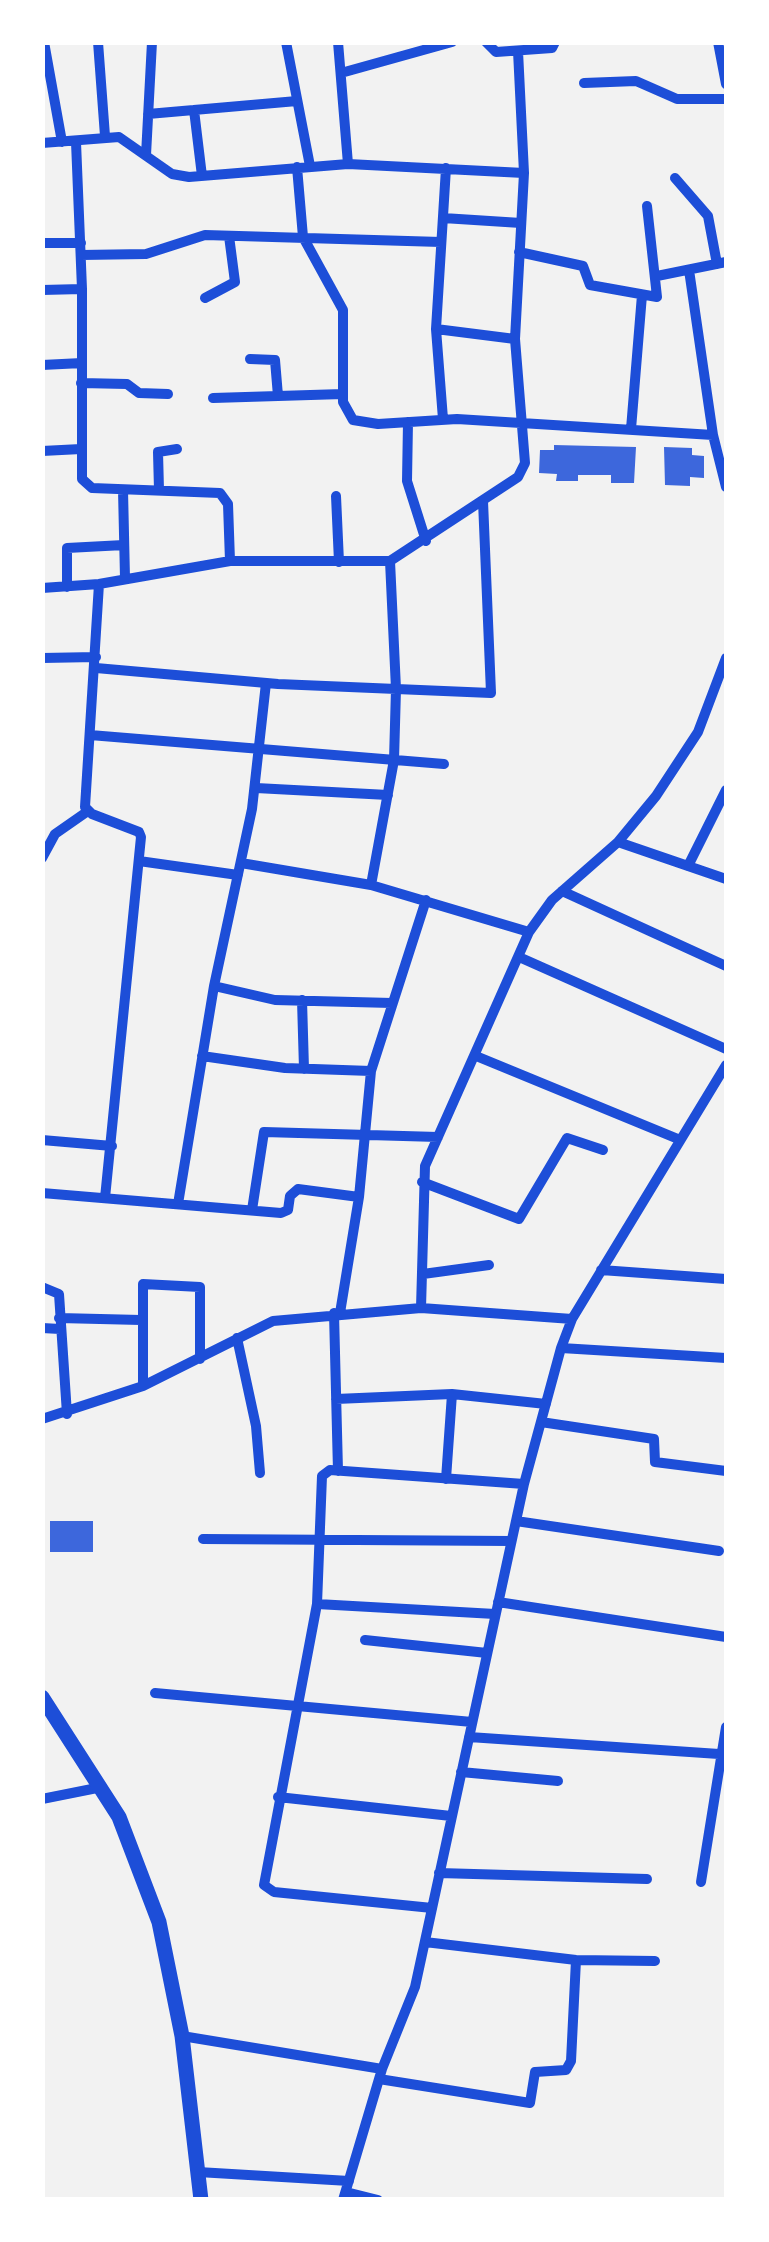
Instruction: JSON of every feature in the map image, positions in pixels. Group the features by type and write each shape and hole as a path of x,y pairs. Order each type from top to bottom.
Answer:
{"main road":[{"path":"42,1696 103,1787 141,1868 158,1922 182,2036 201,2200"}],"street":[{"path":"44,42 62,142"},
{"path":"98,42 105,136"},
{"path":"146,155 152,42"},
{"path":"286,42 303,166 303,237 343,310 344,410 353,420 408,422 443,418 714,435"},
{"path":"338,42 348,164"},
{"path":"341,73 452,42"},
{"path":"486,42 490,51 552,48 556,42"},
{"path":"718,42 726,84"},
{"path":"42,588 100,584 230,561 390,561 426,542 522,470 515,339 524,173 518,51"},
{"path":"584,83 636,82 677,99 726,99"},
{"path":"148,114 297,101"},
{"path":"194,110 202,176"},
{"path":"42,143 119,137 172,174 202,176 348,164 524,173"},
{"path":"76,142 82,290 81,449 86,485 224,496 228,504 230,561"},
{"path":"443,418 436,329 446,168"},
{"path":"657,276 722,263 708,216 675,178"},
{"path":"519,252 583,266 590,286 655,297 657,276 648,206"},
{"path":"442,218 521,223"},
{"path":"42,243 146,254 194,236 441,242"},
{"path":"205,298 236,282 229,236"},
{"path":"689,270 714,435 726,483"},
{"path":"42,290 82,290"},
{"path":"631,430 642,295"},
{"path":"436,329 515,339"},
{"path":"250,359 275,360 278,396"},
{"path":"42,365 82,362"},
{"path":"82,383 126,384 143,394 168,394"},
{"path":"213,398 343,394"},
{"path":"408,422 409,493 426,542"},
{"path":"42,451 81,449"},
{"path":"159,490 158,452 177,449"},
{"path":"123,490 125,578"},
{"path":"336,496 339,562"},
{"path":"42,658 266,683 491,693 483,501"},
{"path":"67,586 69,547 124,545"},
{"path":"372,885 394,760 396,690 390,561"},
{"path":"88,811 100,584"},
{"path":"422,1308 422,1182 529,932 562,891 618,842 684,755 726,658"},
{"path":"178,1204 214,986 256,788 266,683"},
{"path":"90,734 444,764"},
{"path":"256,788 388,795"},
{"path":"688,866 726,790"},
{"path":"88,811 139,832 141,837 105,1198"},
{"path":"42,858 56,834 88,811"},
{"path":"618,842 726,879"},
{"path":"139,862 372,885 529,932"},
{"path":"562,891 726,966"},
{"path":"338,1471 337,1313 359,1197 371,1071 426,900"},
{"path":"520,957 726,1049"},
{"path":"214,986 260,998 392,1003"},
{"path":"302,1000 304,1069"},
{"path":"202,1056 304,1069 371,1071"},
{"path":"476,1056 678,1138"},
{"path":"346,2191 381,2074 415,1987 524,1484 560,1348 572,1319 678,1138 721,1086 726,1065"},
{"path":"252,1210 264,1132 438,1137"},
{"path":"422,1182 519,1220 567,1138 603,1150"},
{"path":"42,1140 112,1146"},
{"path":"42,1193 286,1212 292,1193 298,1189 359,1197"},
{"path":"423,1274 489,1265"},
{"path":"601,1270 726,1279"},
{"path":"143,1386 143,1284 200,1287 200,1358"},
{"path":"42,1287 57,1290 67,1414"},
{"path":"42,1420 143,1386 261,1324 337,1313 422,1308 572,1319"},
{"path":"42,1328 60,1323 141,1320"},
{"path":"236,1338 256,1426 260,1473"},
{"path":"560,1348 726,1358"},
{"path":"336,1399 452,1394 546,1404"},
{"path":"446,1478 452,1394"},
{"path":"541,1422 652,1439 655,1462 726,1471"},
{"path":"432,1908 268,1890 263,1878 316,1604 322,1480 326,1471 338,1471 524,1484"},
{"path":"516,1521 720,1551"},
{"path":"203,1539 511,1542"},
{"path":"316,1604 496,1608 726,1636"},
{"path":"365,1640 487,1653"},
{"path":"154,1693 472,1722"},
{"path":"701,1882 726,1727"},
{"path":"469,1737 720,1754"},
{"path":"461,1772 558,1780"},
{"path":"42,1800 103,1787"},
{"path":"278,1798 452,1816"},
{"path":"440,1873 646,1878"},
{"path":"426,1942 576,1960 655,1961"},
{"path":"182,2036 527,2103 534,2095 535,2072 566,2070 571,2062 576,1960"},
{"path":"198,2172 346,2191 378,2200"}],"building":[{"path":"554,445 636,447 634,483 611,483 611,475 578,475 578,481 556,481 557,474 539,473 540,450 554,450"},
{"path":"664,447 692,448 692,455 704,456 704,478 690,477 690,486 665,485"},
{"path":"50,1521 93,1521 93,1552 50,1552"}]}
